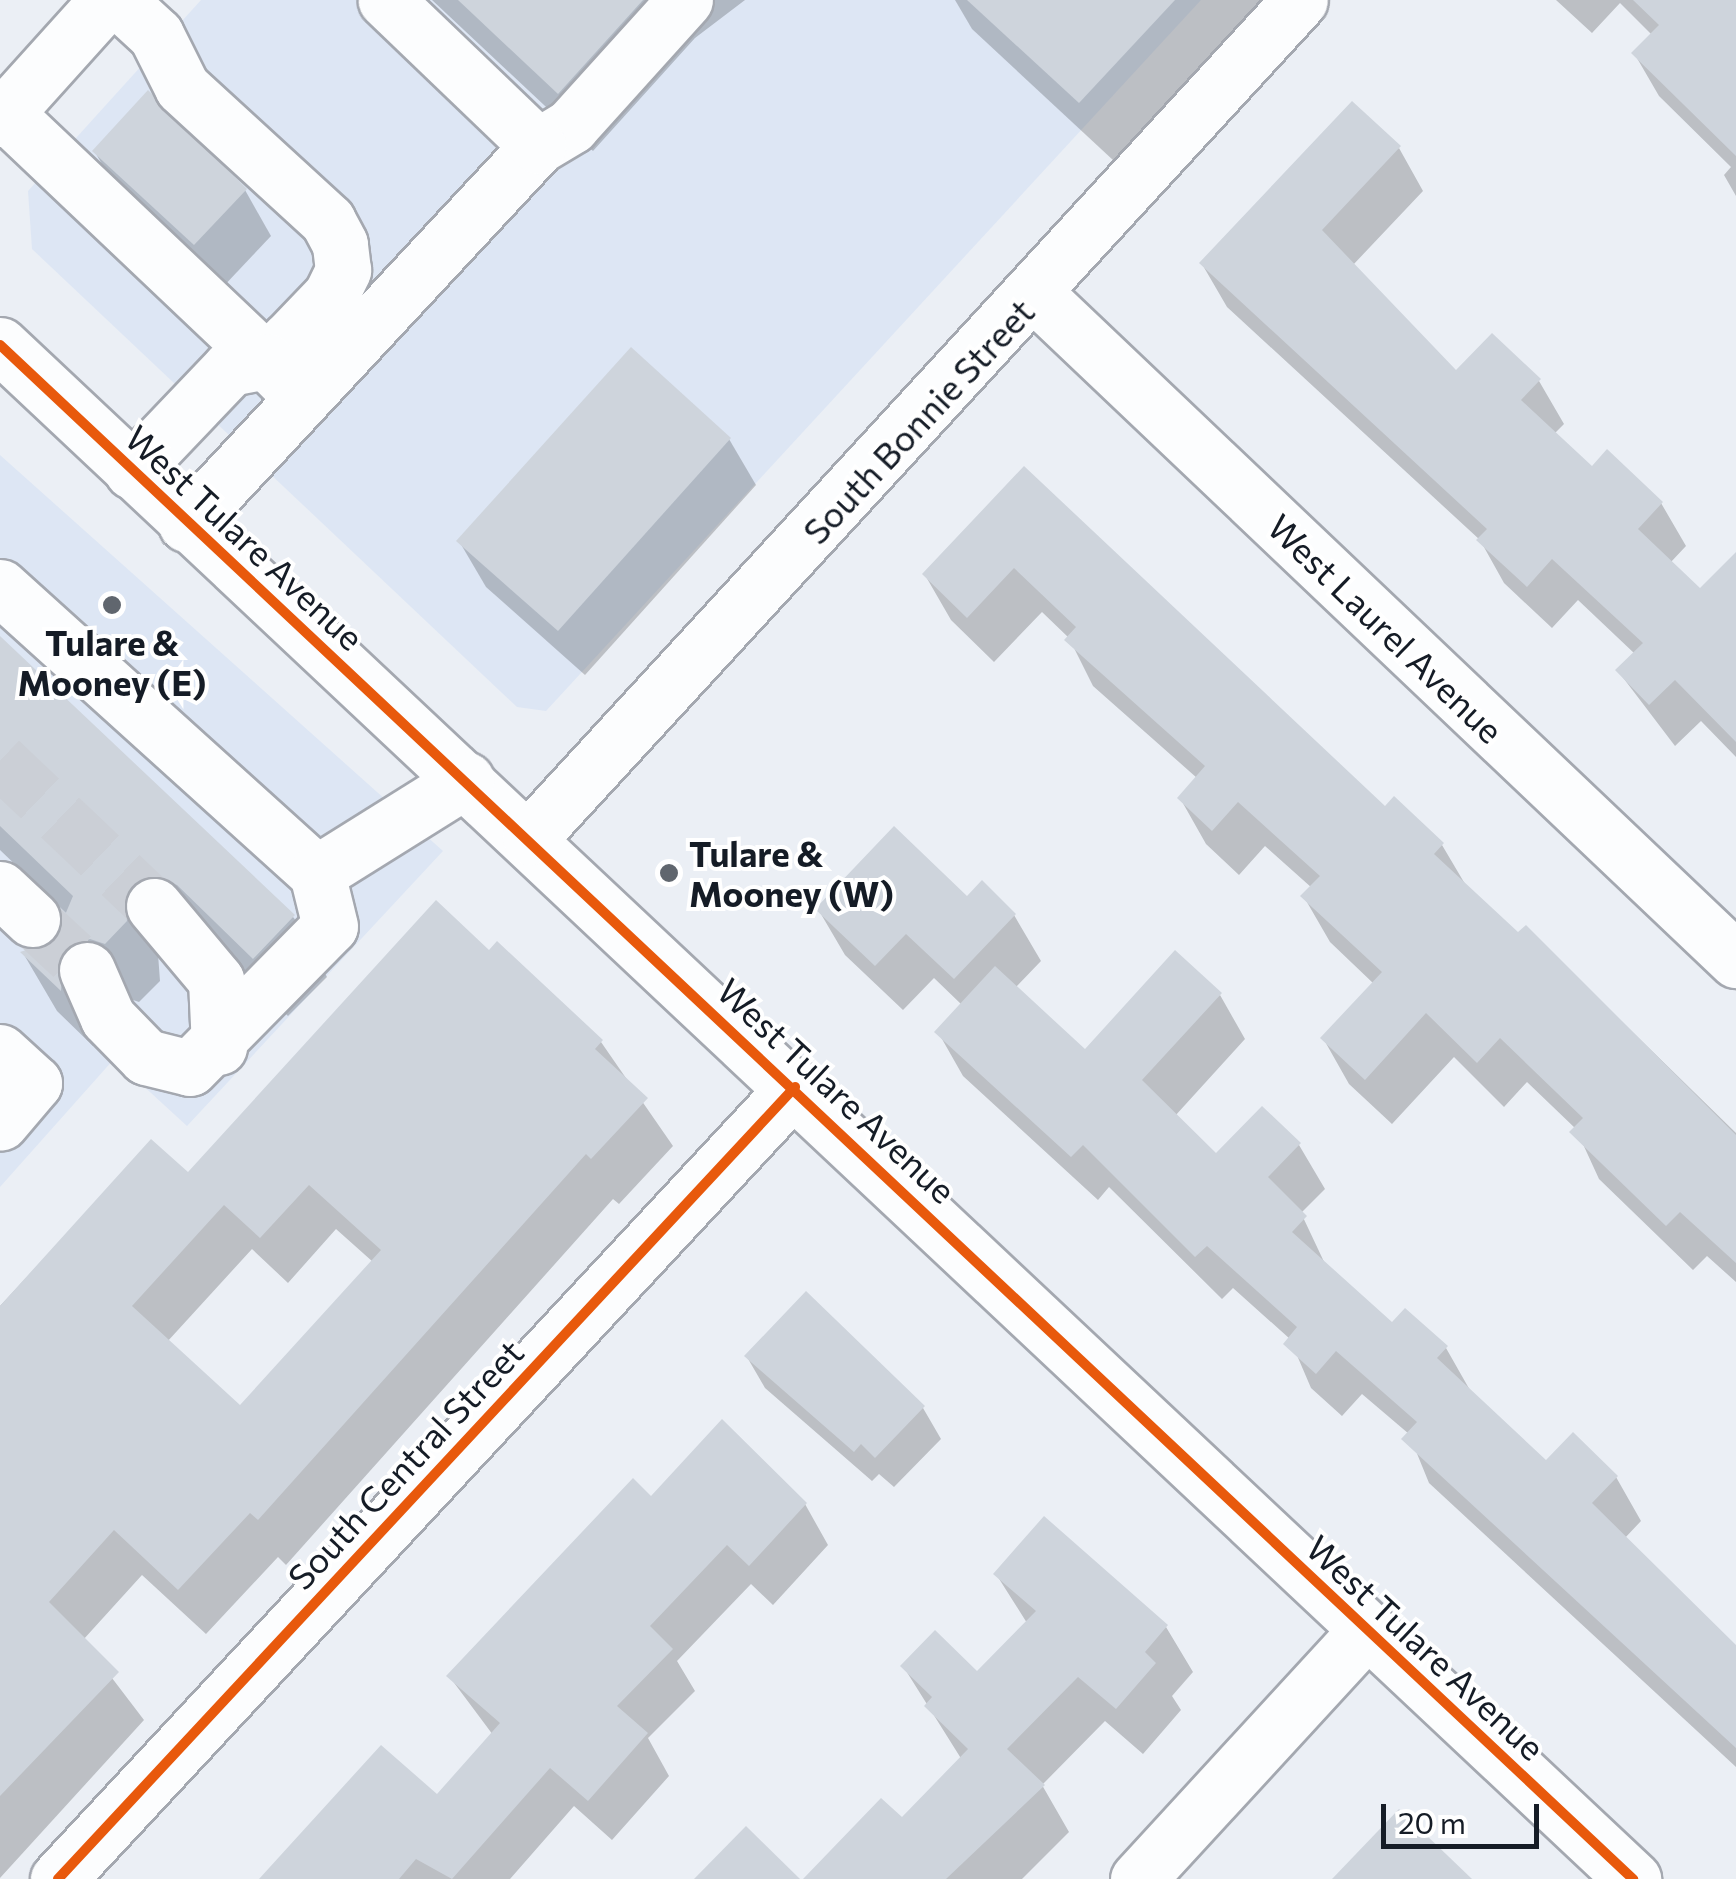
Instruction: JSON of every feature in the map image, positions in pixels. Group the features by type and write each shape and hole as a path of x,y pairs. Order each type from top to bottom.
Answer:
{"street":[{"path":"107,0 2,116 284,380"},
{"path":"118,0 156,35 182,87 328,222 340,244 343,270 331,295 284,380 186,524"},
{"path":"386,0 538,146"},
{"path":"284,380 538,146 571,126 685,0"},
{"name":"South Bonnie Street","path":"530,837 1036,295 1300,0"},
{"name":"West Laurel Avenue","path":"1036,295 1736,960"},
{"name":"West Tulare Avenue","path":"0,345 186,524 530,837 1633,1879"},
{"path":"132,471 230,368 284,380"},
{"path":"0,587 317,873 330,926 218,1047 190,1068 146,1056 108,1018 87,970"},
{"path":"317,873 466,780"},
{"path":"154,906 216,980 218,1047"},
{"path":"0,1052 34,1082 0,1122"},
{"name":"South Central Street","path":"58,1879 795,1087"},
{"path":"1138,1879 1368,1630"}],"shaded area":[{"path":"201,0 1201,0 546,711 517,707 32,249 28,191"},
{"path":"0,455 443,851 187,1126 114,1059 0,1187"}],"building":[{"path":"458,0 643,0 558,94"},
{"path":"967,0 1175,0 1079,103"},
{"path":"1633,0 1736,0 1736,156 1631,53 1659,25"},
{"path":"148,90 247,189 194,245 92,151"},
{"path":"1352,101 1401,146 1322,230 1456,370 1492,333 1541,379 1521,400 1592,466 1607,449 1663,502 1638,529 1700,588 1736,552 1736,742 1675,680 1649,705 1615,670 1643,643 1552,559 1527,587 1476,540 1487,529 1199,263"},
{"path":"631,347 731,438 558,631 456,541"},
{"path":"1024,466 1385,806 1394,796 1444,843 1434,854 1518,932 1526,925 1736,1135 1736,1263 1680,1212 1666,1226 1569,1132 1583,1118 1500,1038 1477,1063 1426,1013 1365,1080 1320,1038 1382,972 1300,896 1320,876 1238,802 1212,831 1177,798 1205,766 1064,640 1076,627 1014,568 967,618 922,574"},
{"path":"0,636 295,915 253,959 177,885 150,875 125,894 127,921 105,944 90,939 63,951 61,991 20,952 54,941 73,896 0,826"},
{"path":"894,826 967,896 982,880 1016,914 954,979 906,934 875,966 815,909"},
{"path":"436,900 489,950 497,941 603,1040 595,1049 648,1098 591,1159 586,1154 258,1520 250,1513 178,1590 114,1530 49,1602 119,1672 0,1796 0,1306 151,1139 188,1172","holes":["309,1185 381,1250 240,1405 132,1306 224,1205 260,1238"]},
{"path":"1175,950 1222,993 1142,1080 1216,1153 1262,1106 1301,1143 1268,1177 1307,1216 1292,1232 1392,1322 1405,1308 1448,1346 1437,1358 1546,1460 1573,1432 1618,1476 1592,1503 1736,1645 1736,1748 1401,1439 1417,1422 1336,1351 1316,1374 1283,1344 1297,1327 1207,1246 1195,1257 1083,1145 1071,1157 934,1032 995,966 1085,1049"},
{"path":"806,1291 925,1406 875,1458 861,1444 854,1452 744,1356"},
{"path":"722,1419 807,1503 749,1566 727,1545 650,1626 673,1649 617,1706 648,1733 588,1801 550,1768 452,1879 416,1859 399,1879 259,1879 381,1745 437,1794 500,1723 446,1676 633,1478 651,1496"},
{"path":"1044,1516 1168,1625 1145,1652 1156,1663 1116,1709 1078,1677 1007,1749 1045,1785 946,1879 803,1879 881,1798 902,1817 968,1749 924,1706 932,1697 900,1666 935,1630 977,1671 1036,1611 993,1574"},
{"path":"1399,1809 1472,1879 1332,1879"},
{"path":"746,1826 800,1879 694,1879"}],"tunnel":[{"path":"0,760 154,906"},
{"path":"32,919 87,970"}],"cycle path":[{"path":"0,345 1633,1879"},
{"path":"58,1879 795,1087"}],"place":[{"name":"Tulare & Mooney (E)","path":"112,605"},
{"name":"Tulare & Mooney (W)","path":"669,873"}]}
